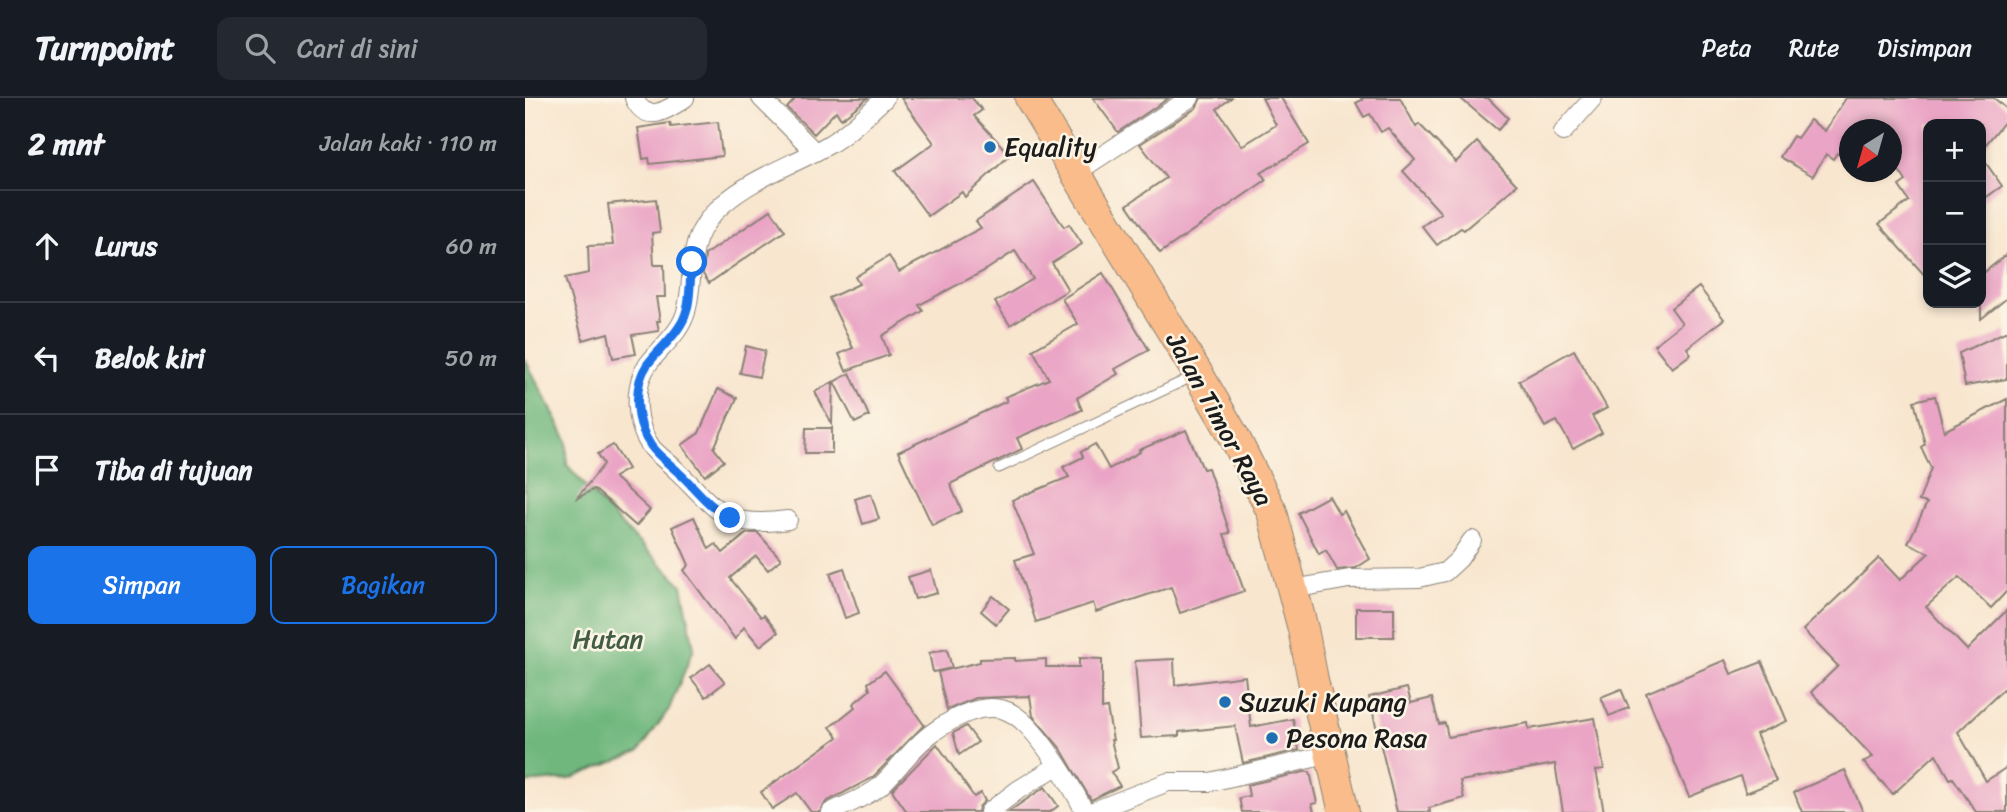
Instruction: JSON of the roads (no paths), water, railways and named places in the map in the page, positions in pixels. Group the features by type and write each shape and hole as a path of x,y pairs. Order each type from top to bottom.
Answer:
{"highway":[{"name":"Jalan Timor Raya","path":"1030,98 1198,374 1235,438 1272,512 1303,629 1345,812"}],"street":[{"path":"634,98 640,108 652,113 672,107 685,98"},
{"path":"761,98 815,152"},
{"path":"788,520 750,522 730,518 715,510 652,449 643,429 638,396 641,376 683,323 689,296 693,251 707,221 731,197 846,133 885,98"},
{"path":"1077,172 1189,98"},
{"path":"1563,132 1593,98"},
{"path":"1293,589 1349,579 1419,578 1445,572 1459,559 1472,540"},
{"path":"831,812 878,787 932,733 959,716 984,709 1009,711 1024,723 1057,766 1085,812"},
{"path":"1091,812 1168,782 1210,782 1331,754"},
{"path":"989,812 1057,766"}],"lane":[{"path":"999,468 1198,374"}],"place":[{"name":"Equality","path":"990,147"},
{"name":"Suzuki Kupang","path":"1225,702"},
{"name":"Pesona Rasa","path":"1272,738"}],"park label":[{"name":"Hutan","path":"608,639"}]}
